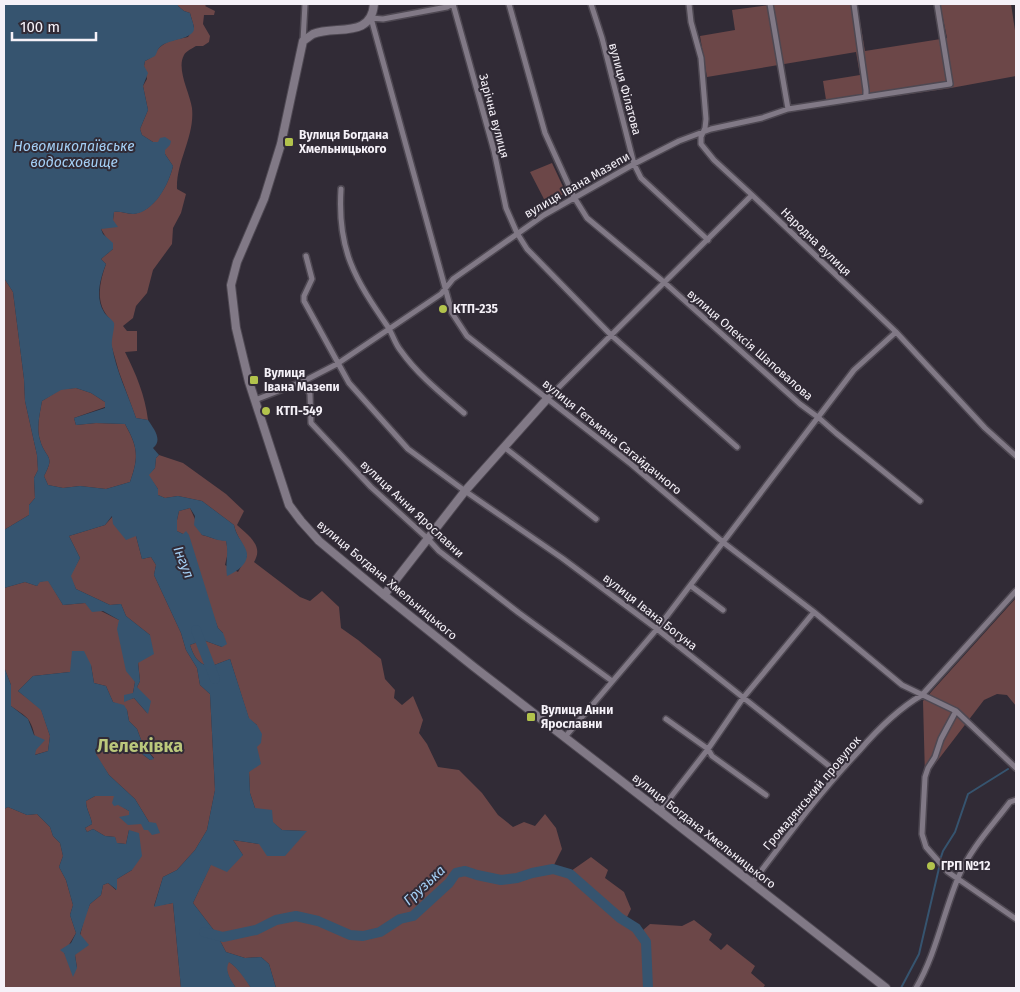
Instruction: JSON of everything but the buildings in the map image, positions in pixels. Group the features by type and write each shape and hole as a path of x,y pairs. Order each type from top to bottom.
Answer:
{"street":[{"name":"вулиця Богдана Хмельницького","path":"305,4 303,40 281,144 264,199 237,262 231,285 236,328 255,400 289,505 300,521 319,541 384,595 886,988"},
{"name":"вулиця Гетьмана Сагайдачного","path":"374,4 371,18 452,313 466,336 631,464 724,542 902,684 956,711 1016,768"},
{"path":"303,40 314,34 356,28 371,18 429,11 452,4"},
{"name":"Зарічна вулиця","path":"452,4 486,129 494,151 506,208 516,233"},
{"name":"вулиця Олексія Шаповалова","path":"509,4 545,133 574,197 587,218 665,283 800,404 820,418 920,501"},
{"name":"вулиця Філатова","path":"591,4 602,38 634,164 641,178 708,240"},
{"name":"Народна вулиця","path":"689,4 691,22 701,58 706,118 701,144 714,160 896,332 985,428 1016,456"},
{"path":"770,4 788,109"},
{"path":"854,4 866,97"},
{"name":"вулиця Івана Мазепи","path":"255,400 304,381 337,364 441,294 453,279 516,233 574,197 679,141 704,131 762,118 788,109 950,84 937,4"},
{"path":"341,189 341,234 349,263 376,311 390,329 400,350 432,384 464,413"},
{"path":"384,595 465,491 547,400 752,195"},
{"path":"516,233 527,248 611,334 737,447"},
{"name":"вулиця Івана Богуна","path":"306,256 312,279 304,296 304,301 337,364 349,383 408,449 562,558 657,629 838,773"},
{"path":"565,737 691,586 772,477 820,418 854,370 896,332"},
{"name":"вулиця Анни Ярославни","path":"304,381 310,394 311,423 371,487 428,539 439,552 612,681"},
{"path":"504,447 596,519"},
{"path":"691,586 723,610"},
{"name":"Громадянський провулок","path":"752,883 838,773 877,730 911,701 922,695 1016,591"},
{"path":"660,811 708,749 743,698 814,612"},
{"path":"956,711 940,739 935,757 928,768 922,817 922,834 926,847 948,872 1016,918"},
{"path":"666,719 708,749 712,756 766,795"},
{"path":"916,988 927,968 958,878 970,855 1010,802 1016,800"}],"shaded area":[{"path":"178,4 207,4 205,6 215,11 214,15 204,15 203,24 210,36 209,42 188,51 182,61 182,74 191,102 192,119 177,179 177,189 186,194 181,213 173,228 172,244 153,270 147,293 136,306 133,318 123,326 127,331 137,331 137,351 125,352 140,385 148,420 136,418 111,344 110,319 105,313 100,300 100,286 106,264 101,259 113,249 101,229 113,220 114,212 133,214 148,208 164,189 171,173 173,166 165,154 165,150 158,142 153,142 142,135 140,129 148,110 143,86 147,79 144,66 145,61 166,43 188,37 194,27 190,13 184,11"},
{"path":"777,4 857,4 865,51 947,38 940,4 1011,4 1016,37 1016,76 951,88 827,106 823,81 860,75 856,52 707,77 700,36 735,30 732,10"},
{"path":"552,163 566,193 546,203 530,172"},
{"path":"4,278 13,292 25,401 37,455 38,470 34,478 35,498 29,505 29,515 4,530"},
{"path":"76,388 91,393 105,402 105,407 74,418 76,425 96,423 125,424 133,440 136,452 135,465 130,482 106,489 80,486 63,488 48,485 44,476 49,460 42,446 38,430 42,401 61,389"},
{"path":"159,455 183,463 226,494 244,511 237,525 250,537 256,546 257,556 254,562 300,597 310,601 322,591 339,607 341,628 381,659 385,679 395,690 394,698 402,705 413,696 423,720 419,733 427,744 438,767 459,770 482,793 498,815 513,827 524,822 535,826 545,814 556,828 562,849 553,867 571,871 591,857 608,870 605,878 624,892 631,909 626,919 642,931 650,924 682,926 694,920 712,934 709,940 721,950 727,944 755,966 751,973 765,985 763,988 276,988 269,964 261,957 245,958 226,952 216,933 193,903 211,864 243,855 233,840 259,844 306,831 282,830 255,808 250,793 249,772 257,747 257,725 249,719 230,659 209,667 199,661 191,649 190,645 203,640 222,647 223,633 218,628 183,534 177,531 179,511 190,508 202,535 226,540 228,552 225,565 238,572 247,556 246,552 234,525 202,501 178,496 165,498 158,495 158,489 148,475 155,468 156,458"},
{"path":"113,516 136,536 142,559 151,557 156,565 154,575 181,633 186,650 197,668 200,685 210,694 215,790 207,830 195,850 177,870 163,877 154,906 173,903 181,988 4,988 4,809 8,807 27,815 37,814 50,827 53,836 60,843 63,856 59,867 66,880 73,905 70,915 76,933 64,953 77,968 75,955 90,904 101,895 103,885 108,883 116,890 117,879 132,870 129,830 126,844 116,843 115,837 105,836 93,829 87,832 85,828 92,824 86,801 95,796 114,796 118,804 129,811 129,815 149,822 135,799 109,775 95,754 111,748 137,750 150,760 154,758 143,745 137,729 129,721 127,710 113,702 106,686 94,683 91,665 70,672 33,676 18,691 41,709 50,736 48,751 34,755 35,736 32,727 26,717 11,706 11,685 4,667 4,588 25,582 37,586 39,582 48,580 63,605 85,603 119,620 135,682 133,693 124,701 134,698 147,713 137,687 140,681 138,662 150,635 126,616 121,604 110,605 76,589 70,576 80,558 69,536 105,525"},
{"path":"1016,598 1016,706 1007,695 997,694 984,700 925,777 923,701"},
{"path":"228,961 241,973 251,988 236,988 227,972"}],"water":[{"name":"Новомиколаївське водосховище","path":"4,4 178,4 184,11 190,13 194,29 189,35 162,45 155,56 145,61 144,66 148,73 143,86 148,110 140,129 142,135 153,142 158,142 160,138 165,137 171,141 165,150 165,154 173,166 164,189 148,209 133,214 114,212 113,220 118,227 101,229 103,234 113,243 113,249 101,259 106,264 100,282 99,295 101,307 114,323 112,343 114,355 136,418 148,420 156,434 157,442 153,448 159,455 156,458 155,468 149,475 158,489 158,495 165,498 178,496 202,501 234,525 246,550 247,559 245,562 239,569 227,576 226,541 202,535 194,525 195,516 190,508 179,511 177,531 183,534 186,531 189,535 218,628 223,633 227,644 222,647 203,640 190,645 191,649 199,661 209,667 230,659 249,718 257,725 262,734 261,743 257,747 261,764 249,772 250,793 255,808 272,810 273,822 282,830 307,831 285,856 267,856 259,844 233,840 243,855 227,872 211,865 193,903 216,933 226,952 245,958 261,957 269,964 276,988 251,988 239,971 229,962 227,969 230,979 236,988 181,988 173,903 154,907 163,877 177,870 195,850 207,830 215,790 210,694 200,685 197,668 186,650 181,633 154,575 156,565 151,557 142,559 136,536 126,540 113,524 112,516 105,525 69,536 80,558 71,576 76,589 110,605 121,604 126,616 150,635 154,654 138,663 140,681 137,687 151,701 148,714 134,698 124,702 124,695 133,693 135,682 126,671 117,629 119,620 103,611 92,612 85,603 63,605 48,581 40,582 37,586 25,582 4,588 4,530 29,515 29,505 35,498 34,478 38,470 37,455 25,401 13,292 4,278","holes":["76,388 91,393 105,402 105,408 74,418 76,425 96,423 125,424 133,439 136,452 135,466 130,482 106,489 80,486 63,488 48,485 44,476 49,460 42,446 38,431 42,401 61,390"]},
{"path":"72,651 84,651 91,665 94,683 106,686 113,702 124,705 129,721 137,729 143,745 154,759 150,760 137,750 111,748 96,754 109,775 135,799 149,822 156,823 160,833 152,835 148,830 144,830 141,824 128,825 119,817 129,815 129,811 118,805 114,806 112,803 114,796 95,796 86,801 92,824 85,828 87,832 93,829 105,836 115,837 117,843 126,844 129,830 139,833 142,856 132,870 117,879 117,890 108,883 103,885 101,895 90,904 80,934 89,945 75,955 77,968 73,977 64,953 60,950 71,943 76,933 70,915 73,905 66,880 59,867 63,856 60,843 53,836 50,827 37,814 27,815 8,807 4,809 4,667 11,685 11,706 28,719 34,735 45,740 36,750 35,755 48,751 50,736 41,710 18,691 33,676 70,672"}],"waterway":[{"name":"Інгул","path":"196,630 215,679"},
{"path":"941,857 955,832 968,794 1008,769"},
{"path":"901,988 919,954 939,868"},
{"name":"Грузька","path":"204,932 223,937 256,930 276,920 296,916 318,921 350,935 363,936 380,932 400,919 413,916 449,883 456,873 465,871 501,880 553,869 570,874 620,918 636,928 646,942 648,988"}],"place":[{"name":"Вулиця Богдана Хмельницького","path":"289,142"},
{"name":"КТП-235","path":"443,309"},
{"name":"Вулиця Івана Мазепи","path":"254,380"},
{"name":"КТП-549","path":"266,411"},
{"name":"Вулиця Анни Ярославни","path":"531,717"},
{"name":"ГРП №12","path":"931,866"}],"district":[{"name":"Лелеківка","path":"140,746"}]}
